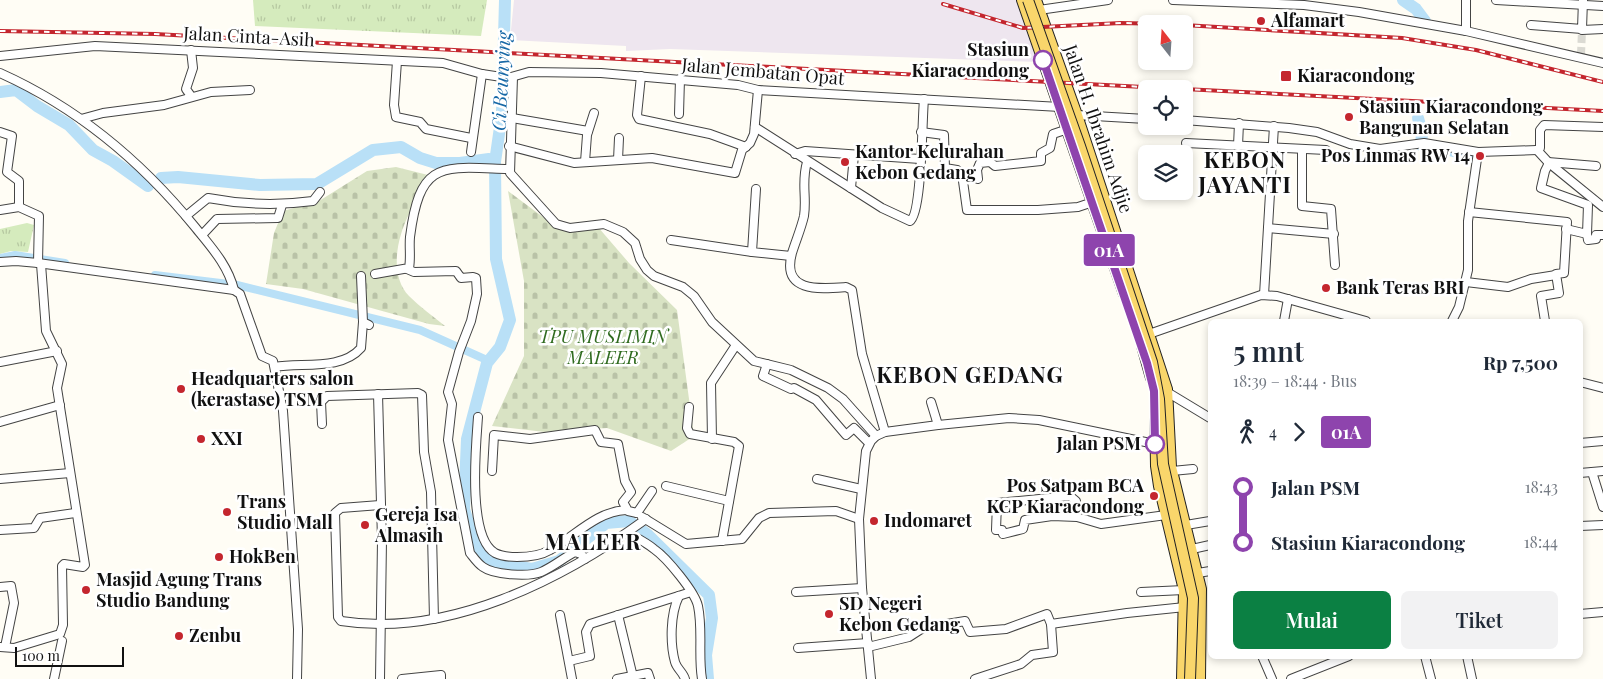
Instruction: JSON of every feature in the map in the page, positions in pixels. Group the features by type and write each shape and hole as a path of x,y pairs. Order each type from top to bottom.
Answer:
{"main road":[{"name":"Jalan H. Ibrahim Adjie","path":"1022,0 1093,202 1167,394 1169,450 1172,471 1202,595 1205,629 1200,679"},
{"path":"1028,0 1080,146 1152,362 1159,399 1163,464 1193,598 1190,679"},
{"name":"Jalan H. Ibrahim Adjie","path":"1038,5 1077,115 1147,341 1154,391 1155,444 1159,486 1184,590 1185,607 1180,666 1182,679"},
{"path":"1037,42 1050,38"},
{"path":"1154,391 1159,386 1167,394 1163,405 1154,402"}],"street":[{"path":"1038,5 1108,0"},
{"path":"1173,0 1259,2 1359,12 1466,31 1580,56 1603,64"},
{"path":"1466,0 1466,31"},
{"path":"1496,0 1583,3 1603,6"},
{"path":"1582,30 1583,3"},
{"path":"1531,25 1582,30 1603,29"},
{"name":"Jalan Cinta-Asih","path":"0,56 95,46 191,50 450,64 495,77"},
{"path":"191,50 193,68 186,88 191,96"},
{"path":"397,61 394,105 396,116 420,122 426,129 471,138"},
{"name":"Jalan Jembatan Opat","path":"495,77 511,78 529,72 641,76 738,84 758,90 1060,107"},
{"path":"0,73 81,119 144,171 202,235 224,265 233,287 240,294 262,356 272,360 275,367 283,411 298,630 297,679"},
{"path":"471,152 471,138 482,74"},
{"path":"641,76 638,119 710,134 746,147"},
{"path":"511,78 512,118 507,169 512,178 556,224 570,228 604,224 623,232 635,243 640,259 647,270 689,292 705,314 754,361 791,370 828,388 842,399 876,436"},
{"path":"679,114 680,79"},
{"path":"81,119 103,113 164,104 217,91 250,90"},
{"path":"509,146 574,163 652,158 735,173 746,147 750,143 755,127 758,90"},
{"path":"755,127 807,162 882,208 911,221 916,215 919,197 924,99"},
{"path":"585,162 588,130 594,113"},
{"path":"1077,115 1138,119"},
{"path":"512,118 588,130"},
{"path":"1193,120 1274,126 1317,132 1350,144 1380,149 1424,143 1478,152 1537,150 1603,207"},
{"path":"1238,146 1239,123"},
{"path":"1537,150 1540,148 1540,130 1544,125 1603,127"},
{"path":"1264,295 1274,126"},
{"path":"978,179 977,170 980,163 990,162 995,166 1040,161 1041,153 1048,151 1052,146 1053,134 1068,129"},
{"path":"0,132 12,136 7,172 19,180 20,206"},
{"path":"922,132 944,135 945,168 957,170 962,174 966,210 1072,208 1093,202"},
{"path":"618,160 620,138"},
{"path":"1186,143 1326,150"},
{"path":"1302,149 1302,206 1330,208 1334,234 1335,265"},
{"path":"795,154 805,151 920,159"},
{"path":"1453,319 1466,282 1469,265 1467,238 1469,212 1478,152"},
{"path":"851,188 854,154"},
{"path":"807,162 802,179 805,210 791,256 792,274 794,280 806,287 846,287 852,290 862,354 885,432"},
{"path":"1550,163 1596,166"},
{"path":"1550,163 1545,171 1541,188 1588,205 1588,240 1596,239 1596,235 1603,235"},
{"path":"688,175 689,165"},
{"path":"406,269 410,266 410,239 414,216 421,192 431,177 446,168 507,169"},
{"path":"752,252 756,188"},
{"path":"186,216 208,198 222,202 282,205 313,201 318,194"},
{"path":"202,235 217,219 277,218 282,205"},
{"path":"0,210 20,206 40,217 38,260 46,331 62,364 57,382 75,512 85,566 65,564 62,566 62,632 58,636 22,646 2,647 14,603 14,592 11,586 0,587"},
{"path":"1466,282 1504,287 1564,273 1567,222 1469,212"},
{"path":"1268,228 1334,234"},
{"path":"1566,229 1587,234"},
{"path":"671,240 791,256"},
{"path":"0,262 38,260 233,287"},
{"path":"375,274 406,269 414,272 456,271 461,278 476,278 477,294 472,321 456,360 448,392 452,404 448,449 470,553 486,569 530,575 541,572 575,552 581,554 585,559"},
{"path":"1545,319 1541,296 1559,293 1556,275"},
{"path":"275,367 326,363 351,356 361,348 365,322 362,309 361,276"},
{"path":"1147,341 1243,300 1264,295 1288,299 1359,319"},
{"path":"1284,319 1288,299"},
{"path":"712,439 711,383 736,345"},
{"path":"0,362 57,351"},
{"path":"767,364 763,376 816,400 846,435 854,428 870,443"},
{"path":"1583,383 1603,388"},
{"path":"322,424 321,402 324,397 418,392 422,394 424,451 428,477 434,619"},
{"path":"378,394 380,679"},
{"path":"1167,394 1208,417"},
{"path":"932,402 938,425"},
{"path":"0,422 60,405"},
{"path":"689,406 689,432 712,439 734,442 739,446 722,541"},
{"path":"478,417 475,486 477,509 485,542 495,553 512,557 541,555 606,514 626,510 637,513 645,520 686,544 743,539 759,518 769,513 836,511 859,519"},
{"path":"871,679 862,588 859,519 866,451 876,436 885,432 1009,418 1039,420 1155,444"},
{"path":"492,471 494,435 530,439 595,430 601,442 618,444 625,481 631,492 623,500 626,510"},
{"path":"1583,443 1603,441"},
{"path":"1172,471 1193,469"},
{"path":"1583,473 1603,471"},
{"path":"1592,472 1603,507"},
{"path":"0,479 70,473"},
{"path":"817,479 861,489"},
{"path":"666,486 729,501"},
{"path":"637,513 652,491"},
{"path":"1076,517 1076,501 1070,496 997,503 996,530 1002,530 1003,534 1023,529 1025,520 1044,516 1085,518 1097,524 1166,515"},
{"path":"380,505 341,508 334,515 338,618 341,621 380,624 434,619 531,588 556,577 628,533 645,520"},
{"path":"0,530 34,528 40,518 75,512"},
{"path":"1186,525 1208,521"},
{"path":"1583,526 1603,525"},
{"path":"628,533 658,552 691,592 698,605 699,659 702,679"},
{"path":"1192,549 1208,545"},
{"path":"1198,573 1208,571"},
{"path":"796,592 862,588"},
{"path":"1141,592 1184,590"},
{"path":"569,661 590,656 586,632 590,624 691,592"},
{"path":"678,596 675,605 673,650 676,665 682,671 685,679"},
{"path":"1051,624 1127,612 1185,607"},
{"path":"1583,614 1603,612"},
{"path":"798,648 868,645 909,637 923,628 965,621 970,632 1005,629 1048,614 1051,624 1053,651 1032,655 1025,661 975,679"},
{"path":"560,615 572,679"},
{"path":"618,615 633,677"},
{"path":"54,679 62,641"},
{"path":"1263,659 1272,679"},
{"path":"1291,679 1341,659"},
{"path":"1426,659 1431,679"},
{"path":"1468,659 1472,679"},
{"path":"617,679 648,673 650,679"},
{"path":"402,679 441,675 441,679"}],"shaded area":[{"path":"514,0 1019,0 1039,62 670,49 626,51 626,46 510,40"}],"green space":[{"path":"253,0 487,0 481,36 255,26"},
{"path":"396,167 428,175 427,181 408,216 401,235 397,257 399,278 409,296 445,326 429,324 303,289 266,284 274,233 283,211 319,201 367,171"},
{"name":"TPU MUSLIMIN MALEER","path":"508,191 551,223 598,227 629,263 677,310 694,436 671,451 607,428 545,432 492,426 524,356 524,281"},
{"path":"27,223 34,225 28,252 11,251 0,254 0,229"}],"waterway":[{"name":"Ci Beunying","path":"505,0 502,113 495,162 496,259 510,320 500,347 487,363 467,439 464,509 475,545 490,562 532,569 559,561 606,523 629,521 647,534 709,595 712,618 706,655 708,679"},
{"path":"1403,0 1416,9 1425,21"},
{"path":"0,92 16,90 37,106 69,125 93,150 113,161 148,186"},
{"path":"1418,118 1422,133 1421,145 1431,146"},
{"path":"161,178 178,177 260,185 317,184 373,150 401,147 420,158 436,163 460,163 489,159 495,162"},
{"path":"1450,150 1474,157"},
{"path":"0,258 15,255 65,263"},
{"path":"155,275 237,285 420,330 489,361"}],"tunnel":[{"path":"1581,55 1582,30"}],"railway":[{"path":"943,4 1023,28 1138,23"},
{"path":"1193,26 1402,38 1476,50 1603,82"},
{"path":"0,31 155,34 1138,87"},
{"path":"1193,89 1603,111"}],"bus line":[{"name":"01A","path":"1043,60 1152,380 1156,424 1155,444"}],"place":[{"name":"Alfamart","path":"1261,21"},
{"name":"Stasiun Kiaracondong","path":"1043,60"},
{"name":"Kiaracondong","path":"1286,76"},
{"name":"Stasiun Kiaracondong Bangunan Selatan","path":"1349,117"},
{"name":"Pos Linmas RW 14","path":"1480,156"},
{"name":"Kantor Kelurahan Kebon Gedang","path":"845,162"},
{"name":"Bank Teras BRI","path":"1326,288"},
{"name":"Headquarters salon (kerastase) TSM","path":"181,389"},
{"name":"XXI","path":"201,439"},
{"name":"Jalan PSM","path":"1155,444"},
{"name":"Pos Satpam BCA KCP Kiaracondong","path":"1154,496"},
{"name":"Trans Studio Mall","path":"227,512"},
{"name":"Indomaret","path":"874,521"},
{"name":"Gereja Isa Almasih","path":"365,525"},
{"name":"HokBen","path":"219,557"},
{"name":"Masjid Agung Trans Studio Bandung","path":"86,590"},
{"name":"SD Negeri Kebon Gedang","path":"829,614"},
{"name":"Zenbu","path":"179,636"}],"district":[{"name":"KEBON JAYANTI","path":"1245,172"},
{"name":"KEBON GEDANG","path":"970,375"},
{"name":"MALEER","path":"593,542"}]}
